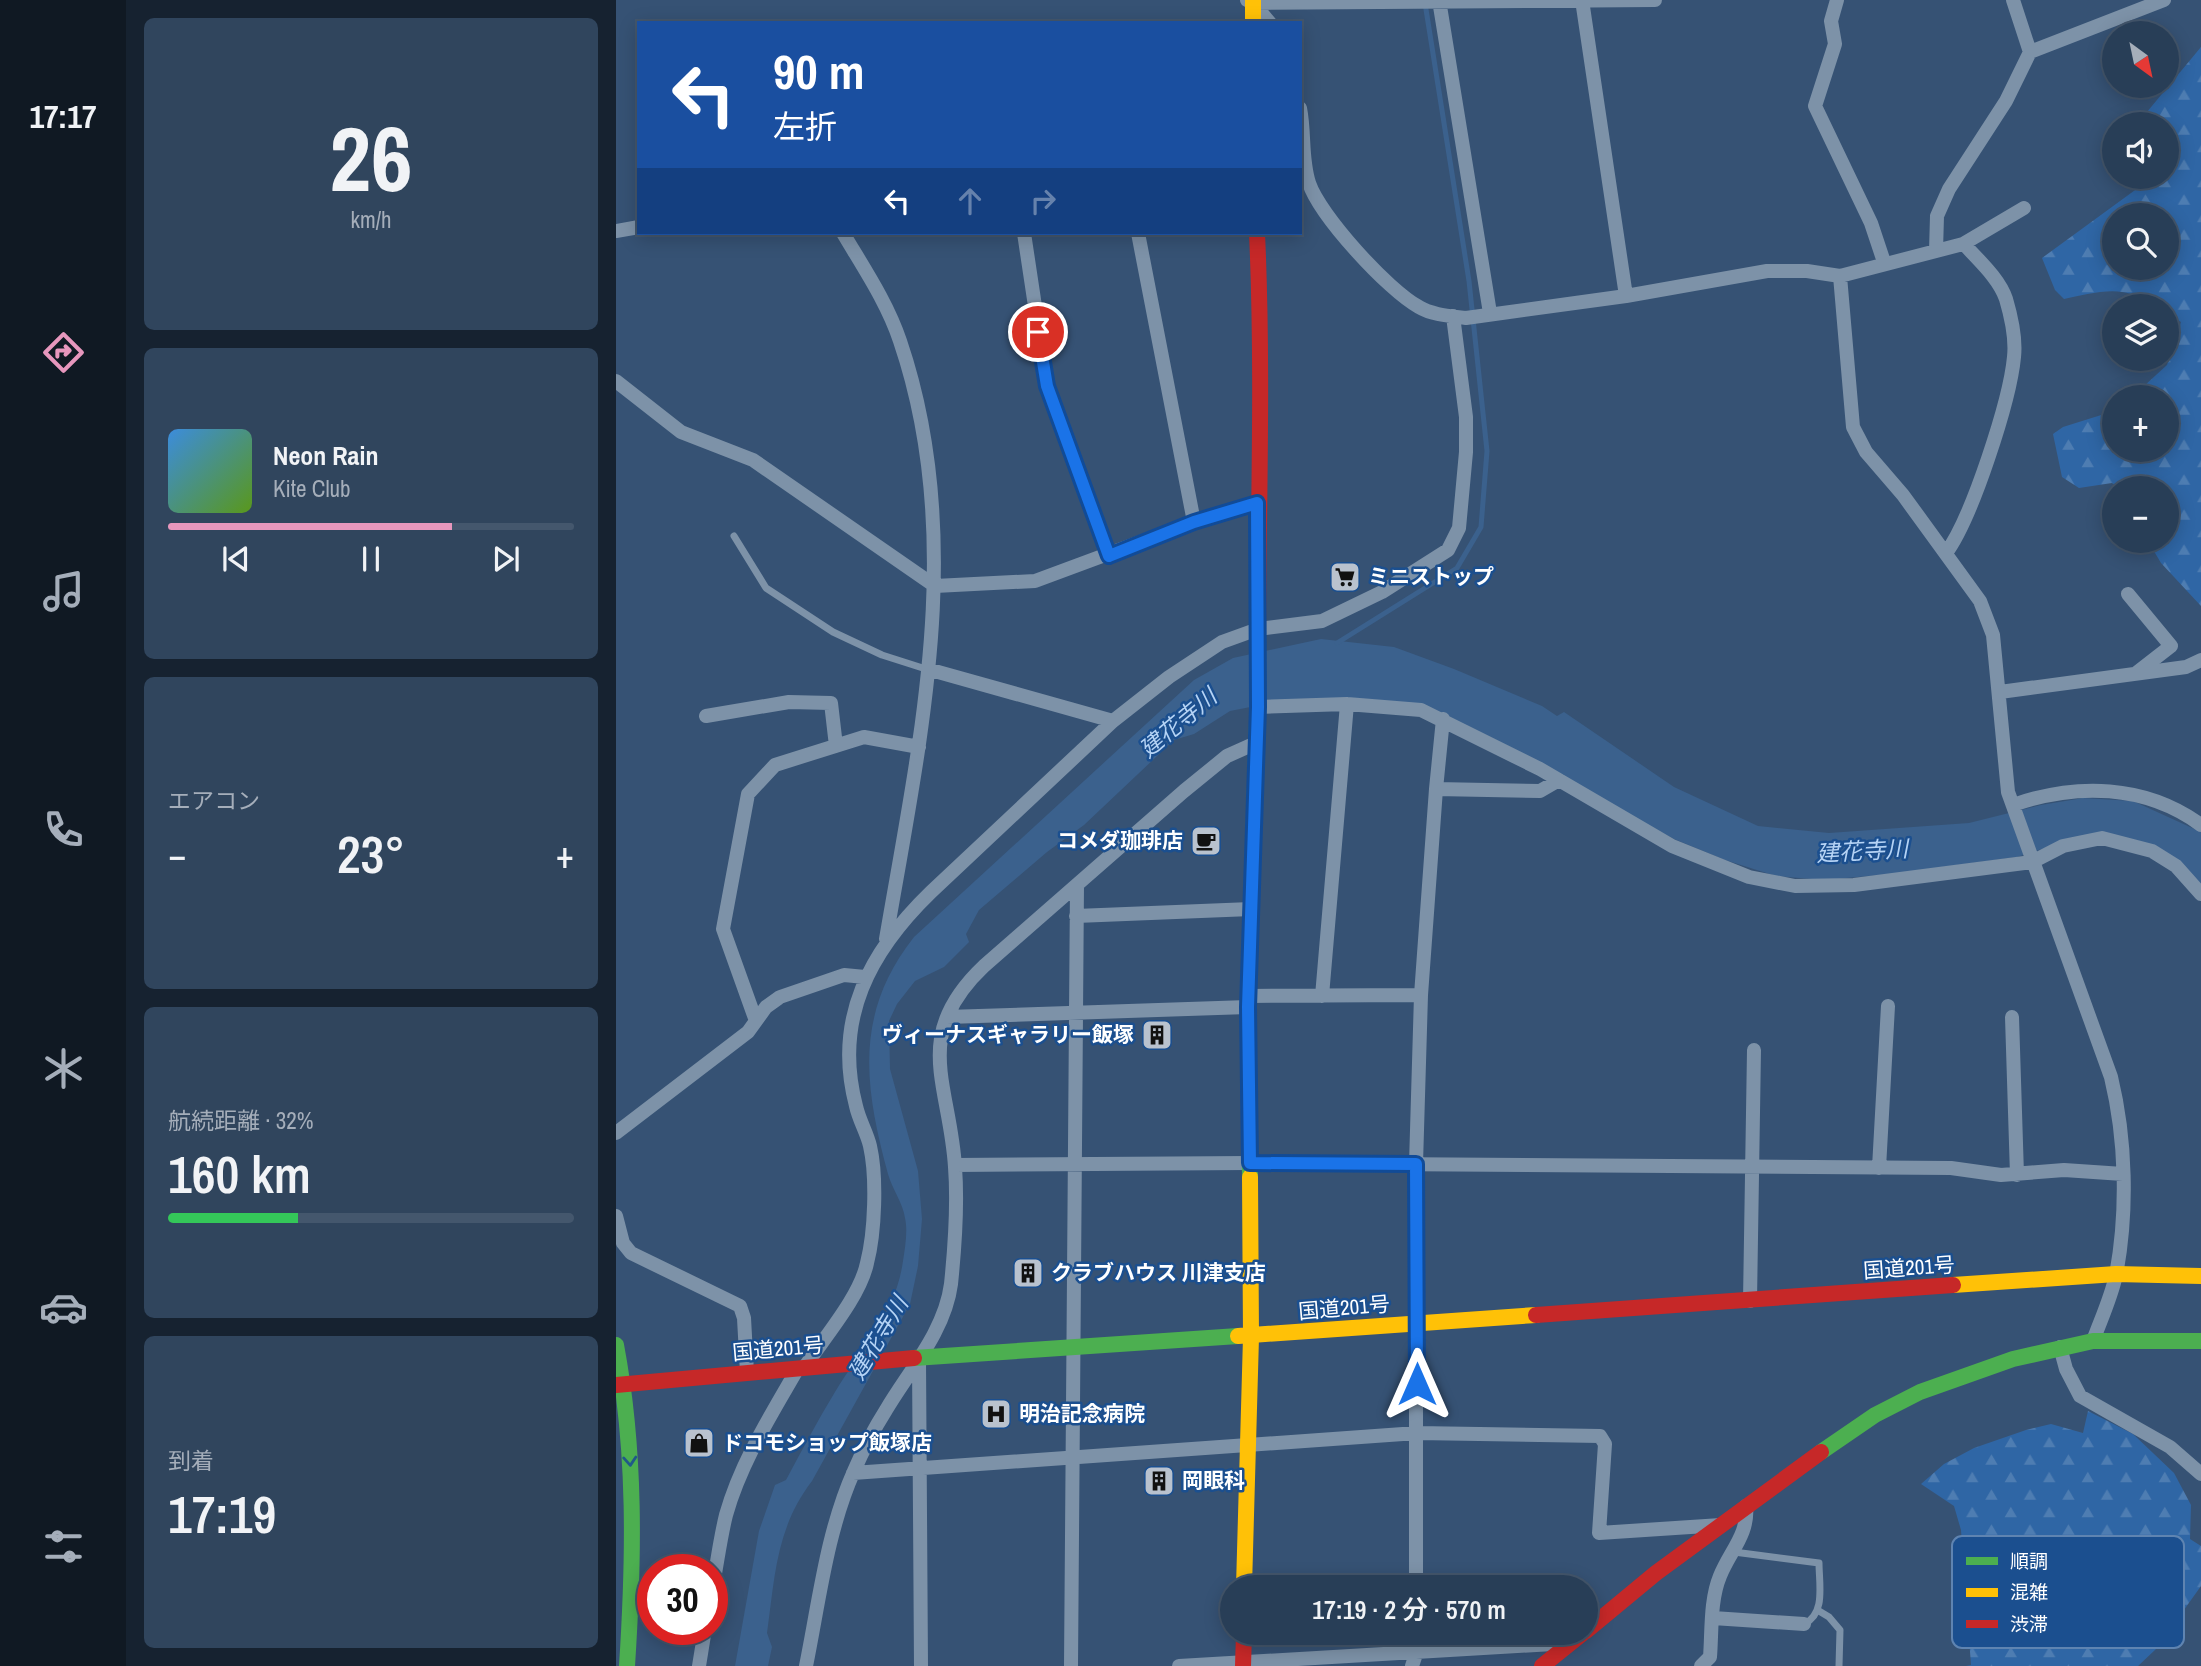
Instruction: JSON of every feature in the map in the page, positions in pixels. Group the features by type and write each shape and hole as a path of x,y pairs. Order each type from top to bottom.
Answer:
{"main road":[{"path":"1252,1 1253,21"},
{"path":"1244,1575 1251,1337 1248,1002 1258,707 1257,503 1262,346 1257,235"},
{"name":"国道201号","path":"620,1385 919,1358 1251,1337 2116,1273 2201,1276"},
{"path":"1598,1621 1746,1506 1875,1415 1908,1397 1961,1376 2060,1347 2093,1341 2201,1341"},
{"path":"616,1345 634,1525 627,1666"},
{"path":"1243,1664 1244,1645"},
{"path":"1542,1666 1568,1645"}],"street":[{"path":"1582,0 1626,296"},
{"path":"1252,1 1655,0"},
{"path":"1837,0 1831,21 1835,44 1815,106 1871,223 1884,262"},
{"path":"2013,0 2030,52"},
{"path":"1936,251 1937,216 1949,189 2006,101 2030,52 2164,0"},
{"path":"1252,1 1268,21"},
{"path":"1439,2 1490,313"},
{"path":"1302,137 1304,166 1321,208 1387,282 1419,308 1466,318 1626,296 1767,271 1807,271 1840,276 1884,262 1964,244 2024,208"},
{"path":"616,231 637,227"},
{"path":"844,235 886,308 900,339 919,410 936,531 931,670 886,940"},
{"path":"1024,235 1047,386 1109,556"},
{"path":"1138,235 1194,522"},
{"path":"1946,553 1958,536 1999,424 2014,358 2014,343 2002,288 1964,244"},
{"path":"1840,276 1853,427 1866,452 1946,553 1980,601 1993,635 2008,792 2111,1077 2121,1115 2123,1174 2116,1273 2093,1341"},
{"path":"719,1554 726,1516 756,1441 855,1292 867,1264 874,1198 870,1147 856,1106 849,1045 865,976 886,940 905,918 1113,721 1168,677 1222,642 1322,621 1382,592 1438,559 1455,540 1461,510 1466,429 1453,316"},
{"path":"616,381 681,432 753,460 935,586 1035,581 1109,556 1194,522 1257,503"},
{"path":"2128,594 2171,646 2134,675"},
{"path":"2000,692 2186,667 2201,660"},
{"path":"931,670 1113,721"},
{"path":"706,716 789,702 831,703 836,746"},
{"path":"1322,996 1347,704"},
{"path":"1258,707 1347,704 1421,710 1559,780 1672,846 1749,877 1795,886 1854,885 2031,859 2078,841 2102,838 2127,842 2151,851 2176,866 2201,894"},
{"path":"1416,1575 1416,1164 1421,995 1443,719"},
{"path":"756,1021 723,929 748,794 775,765 864,737 919,747"},
{"path":"806,1666 833,1536 853,1473 884,1412 933,1336 950,1288 956,1228 955,1165 937,1059 947,1017 964,985 1227,756 1255,743"},
{"path":"1436,789 1540,791 1559,780"},
{"path":"2013,808 2060,792 2097,790 2134,793 2185,813 2201,825"},
{"path":"1071,1666 1077,885"},
{"path":"1076,916 1251,909"},
{"path":"616,1133 748,1032 780,997 844,975 865,976"},
{"path":"947,1017 1075,1013 1322,996 1421,995"},
{"path":"1879,1168 1888,1006"},
{"path":"2012,1017 2017,1175"},
{"path":"1750,1301 1750,1167 1754,1050"},
{"path":"955,1165 1250,1163 1951,1168 2017,1175 2064,1170 2123,1174"},
{"path":"616,1216 623,1243 631,1252 740,1306 744,1318 747,1373"},
{"path":"2060,1347 2066,1369 2080,1396 2170,1447 2201,1474"},
{"path":"919,1358 921,1666"},
{"path":"853,1473 1072,1455 1417,1433 1600,1436 1605,1444 1600,1533 1721,1525"},
{"path":"1708,1663 1720,1576 1747,1522 1746,1506"},
{"path":"1713,1618 1804,1624"},
{"path":"699,1666 702,1645"},
{"path":"1412,1666 1417,1645"},
{"path":"1179,1666 1532,1645"}],"lane":[{"path":"734,536 766,588 833,632 882,655 931,670"},
{"path":"1734,1552 1819,1563 1819,1611 1815,1618 1804,1624"},
{"path":"1819,1611 1829,1617 1840,1630 1839,1666"}],"green space":[{"path":"2201,47 2201,606 2155,553 2179,553 2179,476 2102,476 2102,485 2079,488 2062,477 2053,434 2063,427 2102,415 2102,462 2179,462 2179,385 2145,385 2160,371 2179,371 2179,294 2130,294 2115,291 2064,299 2055,290 2042,258 2102,214 2102,280 2179,280 2179,203 2117,203 2137,189 2179,189 2179,112 2147,112 2159,98 2179,98 2179,73"},
{"path":"2088,1411 2133,1434 2174,1473 2191,1505 2190,1539 2201,1546 2201,1586 2184,1610 2184,1536 1961,1536 1954,1506 1921,1484 1944,1464 1974,1448 2026,1430 2051,1424 2083,1433"},
{"path":"1970,1648 2157,1648 2138,1666 1966,1666 1971,1665"}],"water":[{"name":"建花寺川","path":"1321,639 1394,647 1542,706 1557,716 1564,712 1674,787 1758,826 1829,833 1969,823 2041,805 2083,798 2133,801 2201,832 2201,889 2161,854 2073,839 2017,857 1891,874 1824,880 1776,876 1725,860 1674,839 1444,715 1276,702 1230,711 1194,734 1174,740 1084,825 1047,852 979,910 966,934 969,942 944,967 915,981 897,1004 889,1021 890,1069 918,1171 922,1219 918,1266 910,1304 791,1517 775,1572 767,1633 772,1647 768,1666 735,1666 759,1531 775,1485 786,1480 835,1392 876,1330 899,1280 906,1223 888,1174 870,1080 873,1022 881,994 895,965 914,937 1194,680 1233,658"}],"waterway":[{"path":"1337,643 1457,568 1481,527 1487,451 1469,281 1425,3"}],"traffic: fast":[{"path":"1250,1177 1248,1007 1258,692"},
{"path":"914,1358 1238,1336"},
{"path":"1821,1452 1875,1415 1920,1392 2013,1359 2093,1341 2201,1341"},
{"path":"616,1345 623,1385 632,1505 627,1666"}],"traffic: slow":[{"path":"1253,0 1253,21"},
{"path":"1244,1575 1251,1337 1250,1177"},
{"path":"1953,1285 2116,1274 2201,1276"},
{"path":"1238,1336 1536,1315"}],"traffic: jam":[{"path":"1257,235 1260,405 1258,692"},
{"path":"1536,1315 1953,1285"},
{"path":"616,1385 914,1358"},
{"path":"1598,1621 1656,1573 1821,1452"},
{"path":"1243,1666 1244,1645"},
{"path":"1542,1666 1568,1645"}],"place":[{"name":"ミニストップ","path":"1345,577"},
{"name":"コメダ珈琲店","path":"1206,841"},
{"name":"ヴィーナスギャラリー飯塚","path":"1157,1035"},
{"name":"クラブハウス 川津支店","path":"1028,1273"},
{"name":"明治記念病院","path":"996,1414"},
{"name":"ドコモショップ飯塚店","path":"699,1443"},
{"name":"岡眼科","path":"1159,1481"}],"route":[{"path":"1038,332 1047,386 1109,556 1194,522 1257,503 1258,707 1248,1007 1250,1163 1416,1164 1417,1384"}]}
